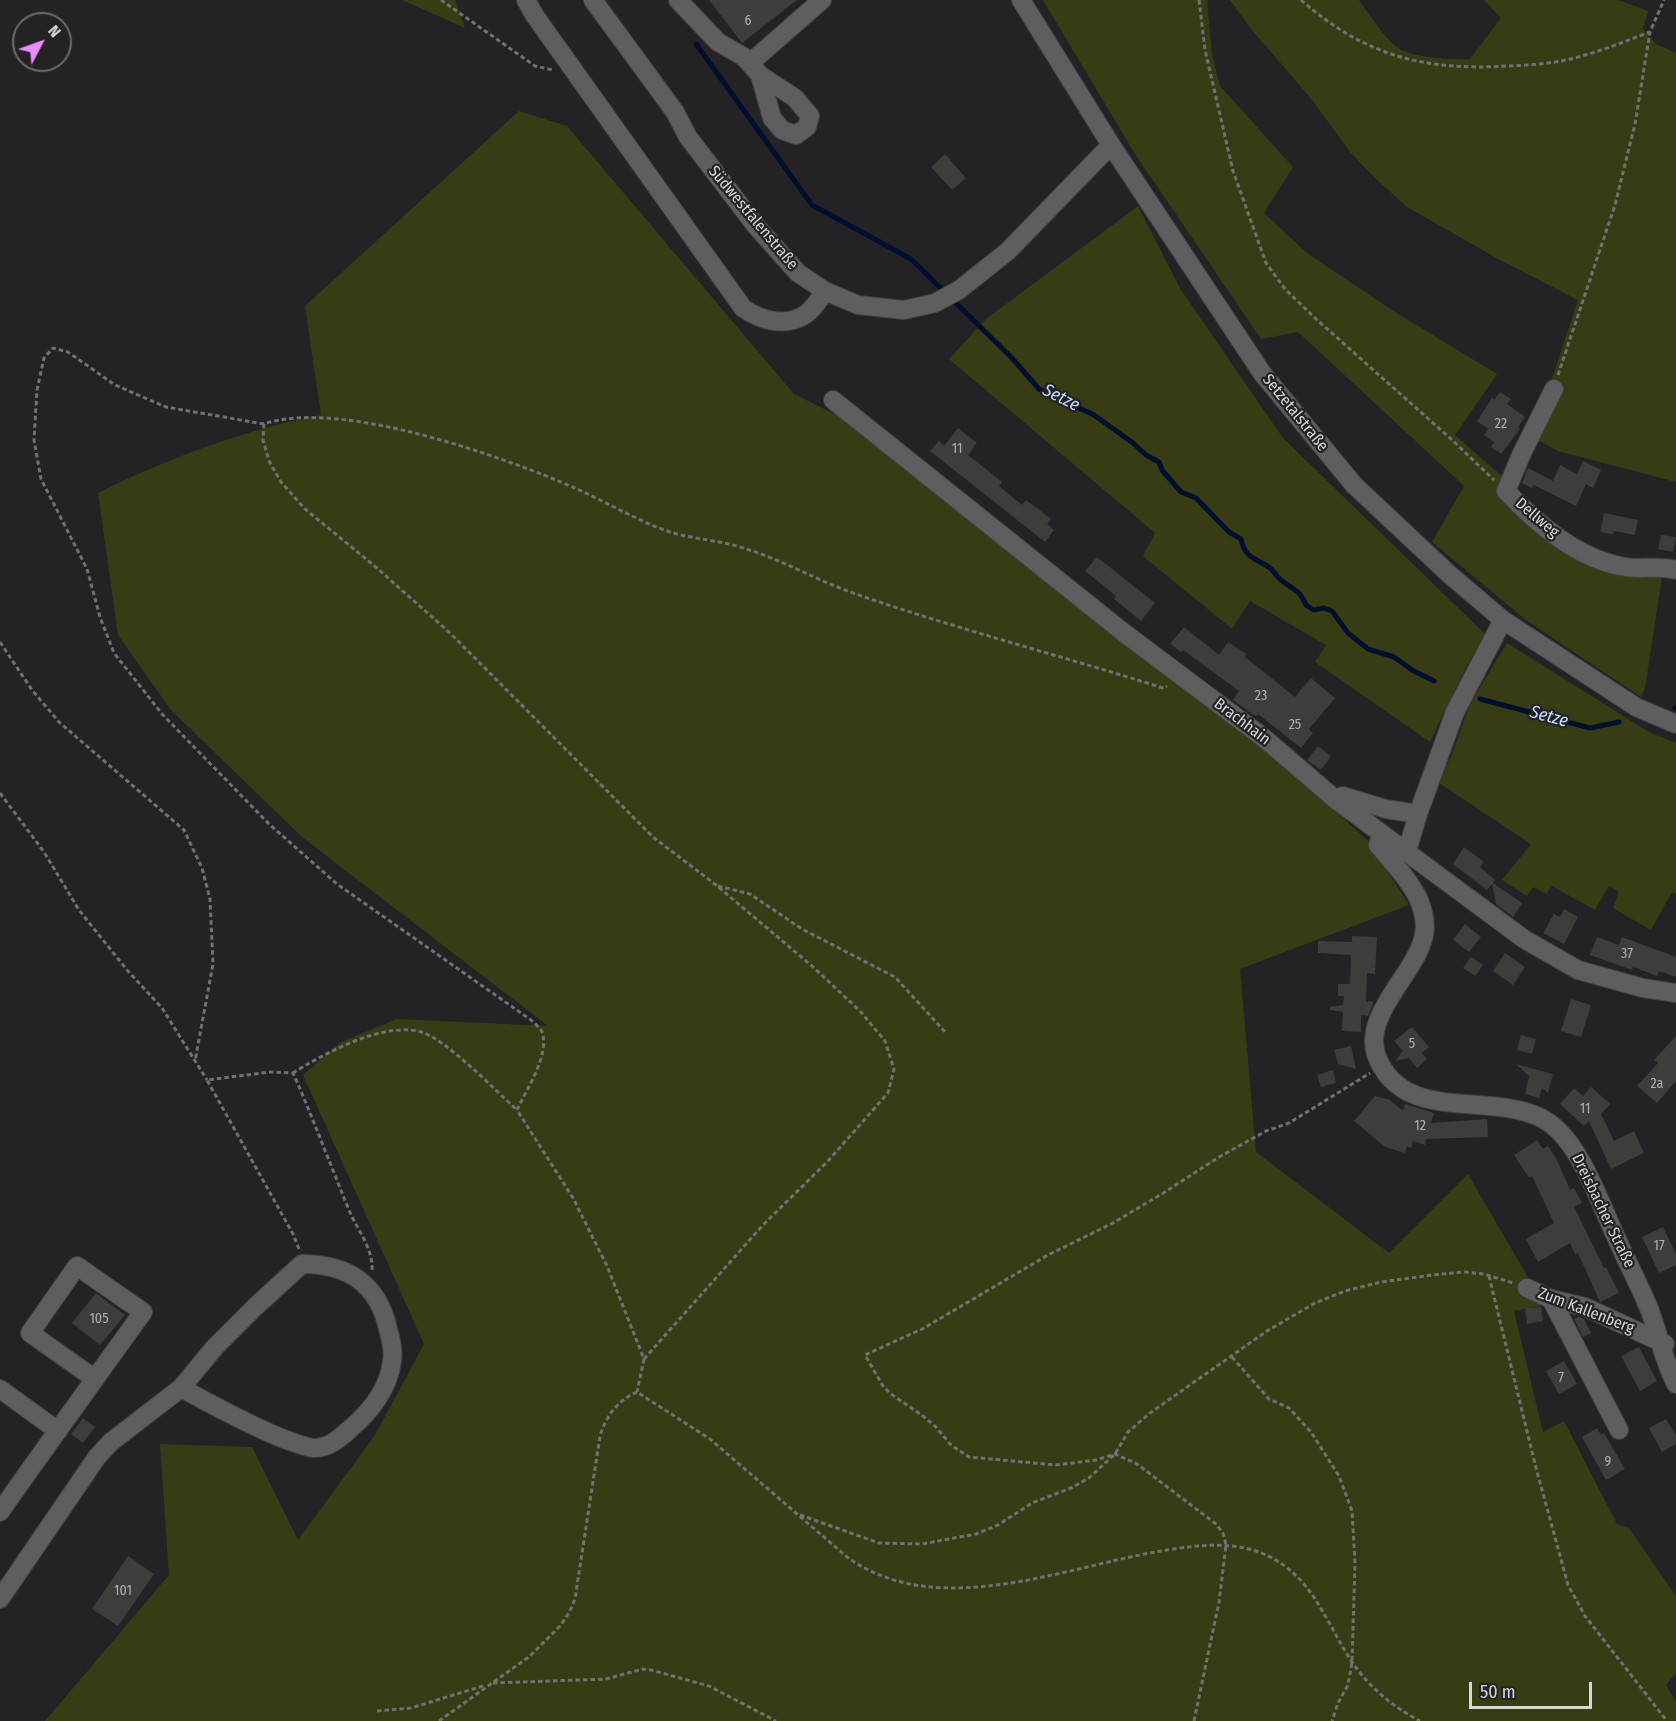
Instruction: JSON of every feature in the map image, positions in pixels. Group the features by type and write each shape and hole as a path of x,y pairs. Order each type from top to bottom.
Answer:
{"street":[{"path":"520,0 536,16"},
{"path":"526,0 743,308 755,316 783,322 802,317 812,309 825,291"},
{"name":"Südwestfalenstraße","path":"593,0 675,112 688,137 756,226 798,273 825,291 858,305 904,310 937,302 957,291 1008,251 1111,145"},
{"path":"678,0 718,42 744,57 755,69 822,0"},
{"name":"Setzetalstraße","path":"1021,0 1111,145 1262,373 1354,486 1450,575 1503,620 1636,707 1676,724"},
{"name":"Dellweg","path":"1554,389 1506,491 1533,519 1591,558 1626,567 1676,570"},
{"name":"Brachhain","path":"833,400 1123,632 1264,738 1335,799 1524,939 1578,970 1643,988 1676,993"},
{"path":"1407,852 1418,814 1455,712 1503,620"},
{"path":"1335,799 1343,796 1386,809 1418,814"},
{"name":"Dreisbacher Straße","path":"1382,834 1378,845 1405,877 1419,900 1425,922 1424,936 1418,951 1388,1002 1374,1036 1376,1052 1382,1066 1393,1082 1417,1095 1450,1104 1526,1111 1549,1122 1560,1131 1578,1156 1649,1308 1676,1384"},
{"path":"0,1599 97,1457 111,1442 181,1388 215,1347 255,1306 302,1264 316,1264 336,1269 369,1286 379,1301 392,1346 391,1368 383,1388 364,1416 328,1446 315,1448 302,1446 253,1427 181,1388"},
{"path":"0,1512 143,1312 77,1266 30,1333 95,1379"},
{"name":"Zum Kallenberg","path":"1527,1288 1551,1299 1585,1307 1661,1341 1676,1353"},
{"path":"1551,1299 1618,1430"},
{"path":"0,1389 58,1431"}],"path":[{"path":"441,0 535,66 577,74"},
{"path":"1199,0 1205,50 1233,171 1266,263 1285,289 1316,319 1506,491"},
{"path":"1301,0 1326,22 1374,49 1424,64 1474,68 1527,65 1584,56 1650,32"},
{"path":"1554,389 1615,205 1635,124 1650,32 1665,0"},
{"path":"517,1110 540,1061 543,1048 540,1030 531,1020 337,884 269,824 162,714 114,653 100,617 87,569 41,479 34,440 37,390 44,358 54,348 68,352 115,385 166,407 264,424 281,418 321,418 369,423 444,441 523,467 670,532 741,547 872,598 1163,688 1185,679"},
{"path":"264,424 262,440 269,461 281,482 305,509 377,568 450,634 654,837 716,885 812,966 860,1011 885,1041 894,1069 888,1093 828,1161 763,1225 644,1359 637,1392"},
{"path":"0,642 32,690 59,722 184,830 195,851 210,899 213,964 195,1061"},
{"path":"0,793 44,852 79,910 127,970 162,1008 207,1080 293,1234 302,1264"},
{"path":"716,885 750,894 802,929 895,977 946,1033"},
{"path":"207,1080 270,1072 293,1073 317,1058 373,1035 387,1032 419,1031 438,1040 517,1110 594,1236 644,1359"},
{"path":"1194,1721 1219,1602 1226,1545 1223,1533 1216,1524 1145,1470 1115,1454 1096,1460 1056,1465 969,1456 951,1445 923,1416 891,1394 883,1386 865,1355 924,1328 1048,1256 1113,1223 1219,1156 1266,1131 1289,1123 1382,1066"},
{"path":"293,1073 350,1214 369,1249 372,1266 369,1286"},
{"path":"795,1514 879,1543 922,1544 954,1539 998,1525 1032,1503 1071,1488 1089,1478 1115,1454 1128,1432 1150,1413 1291,1316 1315,1303 1345,1291 1381,1282 1465,1272 1489,1275 1527,1288"},
{"path":"1489,1275 1536,1468 1568,1585 1585,1616 1667,1721"},
{"path":"1232,1357 1269,1399 1289,1408 1300,1419 1326,1454 1347,1491 1353,1510 1352,1662 1348,1685 1338,1702 1332,1721"},
{"path":"637,1392 710,1439 795,1514 860,1566 890,1579 934,1586 990,1587 1182,1547 1226,1545 1255,1550 1295,1574 1316,1599 1352,1662 1381,1695 1404,1713 1420,1721"},
{"path":"439,1721 530,1656 544,1644 569,1613 579,1582 604,1422 627,1396 637,1392"},
{"path":"377,1711 411,1708 490,1684 606,1679 622,1677 642,1669 709,1686 776,1721"}],"green space":[{"path":"402,0 455,0 465,28"},
{"path":"1043,0 1207,0 1212,54 1220,86 1293,167 1264,213 1307,253 1395,312 1497,374 1455,435 1587,551 1662,577 1645,688 1641,697 1526,620 1432,542 1464,486 1298,332 1261,339 1135,154"},
{"path":"1230,0 1359,0 1382,32 1397,47 1412,54 1453,59 1470,59 1501,18 1484,0 1618,0 1648,11 1643,29 1656,44 1676,53 1676,482 1558,451 1528,435 1544,403 1578,300 1500,260 1407,207 1351,153 1309,96 1251,29"},
{"path":"519,111 567,126 794,394 880,437 1263,744 1368,841 1409,905 1240,969 1256,1152 1389,1253 1468,1174 1544,1305 1514,1311 1543,1432 1564,1421 1617,1524 1629,1528 1676,1596 1676,1673 1666,1685 1676,1702 1676,1721 45,1721 169,1575 160,1444 252,1447 298,1540 375,1435 424,1344 303,1075 341,1042 397,1019 548,1026 302,837 171,710 118,635 98,493 207,446 292,421 321,415 305,306"},
{"path":"1138,206 1181,290 1283,438 1485,634 1464,671 1430,742 1315,662 1326,645 1250,601 1232,629 1143,556 1155,533 949,359 986,319"},
{"path":"1507,643 1649,732 1676,743 1676,894 1672,892 1651,930 1613,908 1619,892 1609,886 1595,910 1552,886 1546,894 1533,887 1527,896 1502,880 1531,844 1436,781 1451,757 1470,704"}],"building":[{"path":"709,0 797,0 742,43"},
{"path":"945,154 966,178 952,190 931,167"},
{"path":"1500,392 1511,399 1507,404 1525,417 1518,427 1520,429 1501,454 1491,447 1494,442 1484,435 1488,429 1477,421 1492,398 1494,400"},
{"path":"958,428 977,443 968,455 1002,482 999,486 1022,505 1026,500 1051,519 1047,524 1054,530 1045,542 930,451 939,441 944,446"},
{"path":"1583,461 1601,470 1593,488 1586,484 1576,506 1534,485 1532,488 1522,483 1528,468 1553,481 1560,465 1577,474"},
{"path":"1604,513 1638,520 1635,535 1614,531 1613,534 1600,532"},
{"path":"1661,535 1676,537 1673,552 1658,549"},
{"path":"1097,557 1155,603 1141,621 1114,599 1116,596 1085,571"},
{"path":"1184,627 1219,655 1228,642 1246,654 1245,657 1295,697 1311,678 1335,698 1309,729 1313,733 1301,748 1258,714 1256,716 1252,714 1233,700 1239,691 1183,650 1181,652 1170,644"},
{"path":"1318,746 1331,756 1321,770 1307,760"},
{"path":"1464,847 1484,862 1480,867 1495,880 1493,883 1522,903 1513,917 1496,904 1492,884 1487,890 1453,864"},
{"path":"1564,909 1578,917 1564,944 1543,933 1554,914 1560,917"},
{"path":"1465,924 1481,937 1469,952 1453,940"},
{"path":"1352,936 1377,937 1375,974 1367,973 1366,1002 1373,1001 1372,1007 1368,1016 1361,1015 1361,1032 1342,1031 1343,1012 1330,1010 1330,1007 1343,1005 1344,996 1338,996 1338,984 1350,984 1351,955 1318,953 1318,941 1352,942"},
{"path":"1597,937 1619,945 1622,937 1676,957 1676,977 1659,971 1657,976 1633,967 1632,970 1590,955"},
{"path":"1505,953 1525,967 1513,985 1493,971"},
{"path":"1471,957 1483,965 1475,976 1463,968"},
{"path":"1571,999 1591,1005 1581,1037 1561,1031"},
{"path":"1412,1027 1429,1047 1422,1053 1427,1059 1417,1068 1409,1058 1395,1061 1403,1051 1394,1041"},
{"path":"1521,1035 1536,1039 1532,1054 1517,1050"},
{"path":"1676,1036 1676,1081 1657,1103 1637,1086 1658,1063 1654,1060"},
{"path":"1351,1046 1356,1069 1338,1064 1334,1050"},
{"path":"1516,1064 1553,1074 1548,1093 1542,1088 1539,1098 1525,1094 1529,1076"},
{"path":"1333,1070 1336,1083 1321,1087 1317,1075"},
{"path":"1591,1087 1610,1104 1601,1114 1614,1141 1634,1131 1644,1153 1611,1169 1589,1121 1584,1126 1560,1104 1574,1088 1583,1096"},
{"path":"1375,1096 1390,1100 1403,1111 1405,1104 1434,1113 1431,1123 1487,1119 1488,1137 1426,1139 1425,1145 1413,1141 1411,1148 1407,1146 1405,1153 1385,1147 1354,1121"},
{"path":"1537,1140 1543,1149 1548,1146 1570,1190 1574,1188 1582,1203 1574,1207 1619,1293 1600,1302 1578,1253 1575,1254 1570,1243 1538,1262 1526,1239 1554,1223 1532,1176 1529,1178 1514,1155"},
{"path":"1663,1227 1676,1254 1676,1265 1659,1273 1642,1237"},
{"path":"96,1293 125,1315 100,1345 72,1323"},
{"path":"1541,1307 1543,1321 1527,1324 1525,1308"},
{"path":"1579,1317 1584,1319 1591,1333 1583,1337 1574,1319"},
{"path":"1639,1347 1657,1381 1640,1391 1621,1356"},
{"path":"1564,1361 1577,1384 1559,1394 1546,1371"},
{"path":"83,1418 95,1427 83,1443 71,1434"},
{"path":"1666,1419 1676,1435 1676,1444 1662,1452 1649,1428"},
{"path":"1597,1428 1601,1435 1604,1433 1625,1469 1606,1480 1582,1437"},
{"path":"128,1556 154,1574 118,1626 92,1609"}],"waterway":[{"name":"Setze","path":"696,44 812,205 911,259 1011,357 1039,389 1094,415 1146,455 1159,462 1162,470 1181,492 1196,498 1229,532 1241,539 1248,554 1270,568 1298,593 1306,605 1314,610 1324,608 1332,611 1348,633 1368,649 1394,657 1412,670 1434,681"},
{"name":"Setze","path":"1480,699 1590,728 1619,722"}]}
